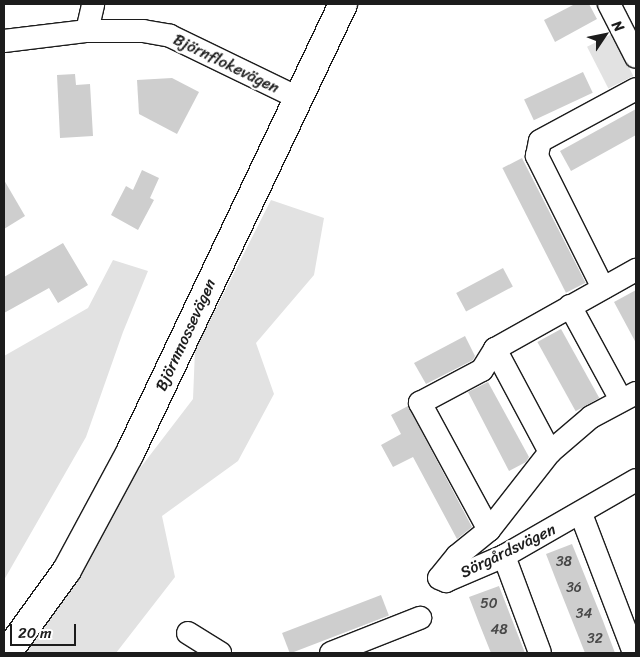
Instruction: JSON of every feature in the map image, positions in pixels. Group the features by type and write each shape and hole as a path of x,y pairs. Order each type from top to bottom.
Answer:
{"street":[{"path":"87,31 93,4"},
{"name":"Björnmossevägen","path":"7,653 66,570 129,455 343,4"},
{"path":"609,4 636,57"},
{"name":"Björnflokevägen","path":"4,41 87,31 142,31 170,36 298,98"},
{"path":"604,288 537,156 540,141 636,88"},
{"name":"Sörgårdsvägen","path":"489,530 420,403 482,370 495,349 636,270"},
{"name":"Sörgårdsvägen","path":"570,306 629,396 591,417 550,452 489,530 457,556 439,578 446,581 504,556 581,514 636,480"},
{"path":"495,349 550,452"},
{"path":"581,514 634,653"},
{"path":"504,556 540,653"},
{"path":"330,653 420,618"},
{"path":"188,633 220,653"}],"shaded area":[{"path":"612,34 633,76 608,89 587,47"},
{"path":"271,200 324,218 314,275 256,343 274,394 238,461 162,516 175,577 116,653 21,653 131,480 193,399 195,350"},
{"path":"113,260 148,271 123,332 86,437 4,580 4,356 88,308"}],"building":[{"path":"575,4 589,4 597,19 555,42 544,20"},
{"path":"583,72 593,93 534,120 524,99"},
{"path":"75,74 76,85 90,84 93,136 60,138 57,75"},
{"path":"172,78 199,92 177,134 139,114 137,80"},
{"path":"636,109 636,135 571,171 560,151"},
{"path":"522,158 586,283 566,293 502,168"},
{"path":"142,170 159,178 150,198 154,200 138,230 111,215 126,186 133,190"},
{"path":"4,180 25,216 4,229"},
{"path":"63,243 88,285 58,303 49,288 4,313 4,277"},
{"path":"503,268 513,287 466,311 456,293"},
{"path":"636,290 636,343 614,302"},
{"path":"561,329 599,398 576,411 537,342"},
{"path":"465,336 475,356 473,360 426,384 414,363"},
{"path":"488,382 529,457 526,462 509,471 468,392"},
{"path":"408,406 472,527 457,539 413,457 393,467 381,445 401,434 391,415"},
{"path":"572,544 615,653 585,653 556,580 546,554"},
{"path":"499,586 525,653 491,653 479,623 469,597"},
{"path":"381,595 389,616 291,653 282,633"}]}
